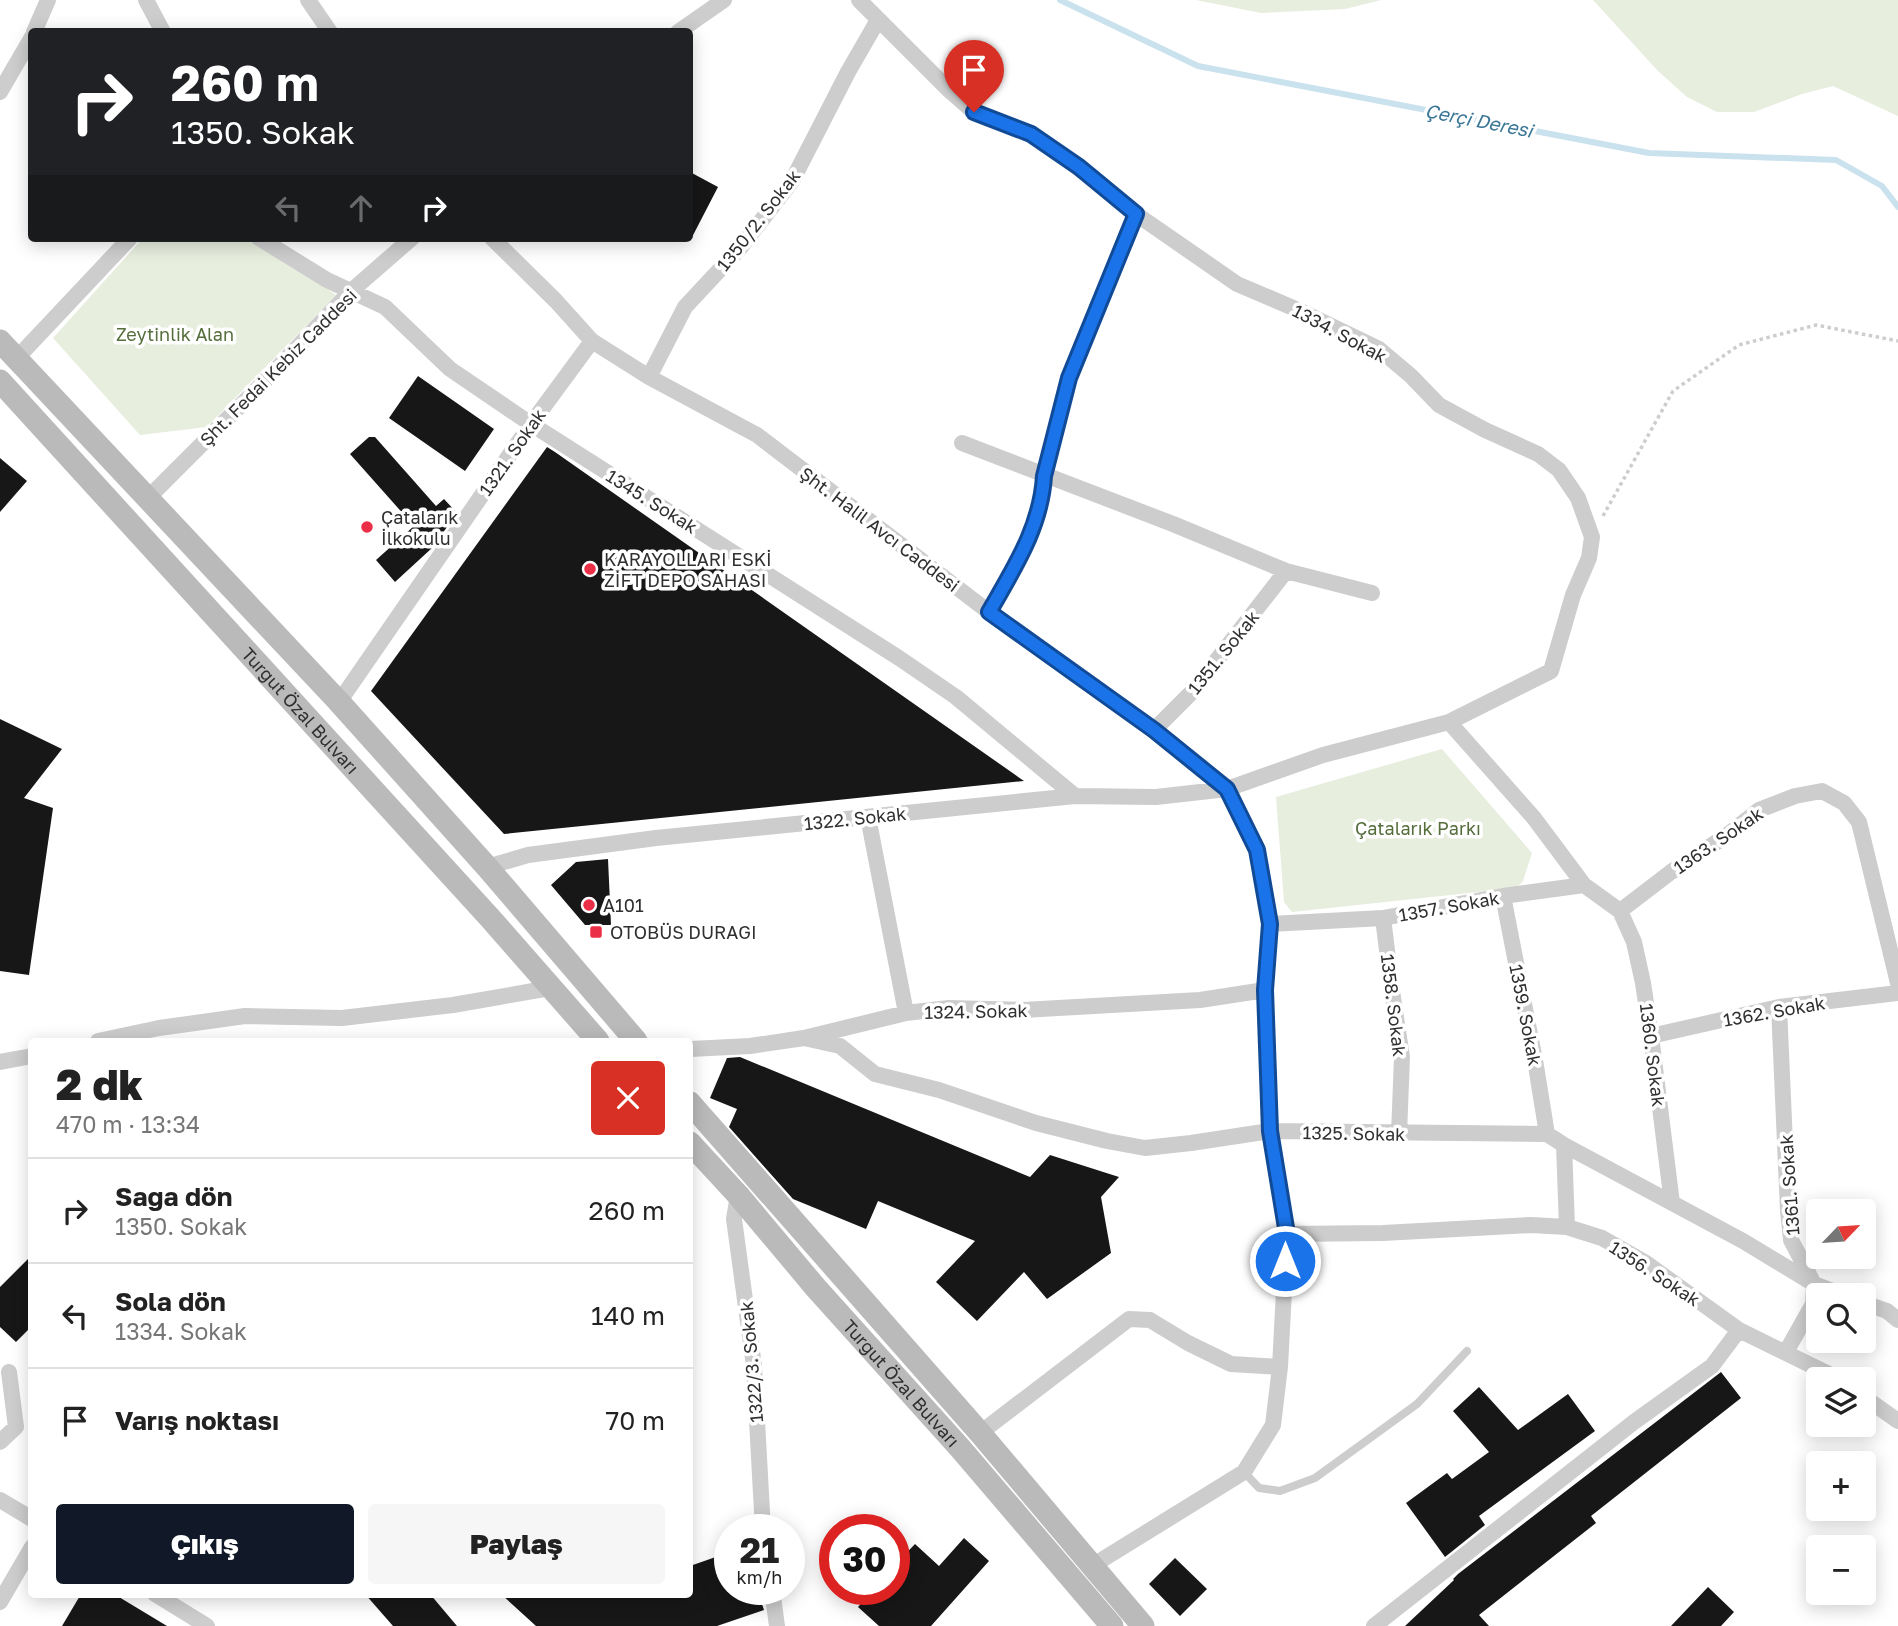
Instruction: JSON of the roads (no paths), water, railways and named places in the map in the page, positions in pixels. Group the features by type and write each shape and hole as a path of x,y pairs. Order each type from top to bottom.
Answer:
{"main road":[{"name":"Turgut Özal Bulvarı","path":"0,341 339,702 633,1038"},
{"name":"Turgut Özal Bulvarı","path":"0,381 490,918 595,1038"},
{"path":"693,1106 980,1433 1143,1626"},
{"name":"Turgut Özal Bulvarı","path":"693,1146 960,1448 1112,1626"}],"street":[{"path":"36,28 48,0"},
{"path":"146,0 161,28"},
{"path":"308,0 327,28"},
{"path":"684,28 724,0"},
{"name":"1334. Sokak","path":"859,0 974,112 1031,134 1079,167 1136,214 1237,284 1379,349 1439,405 1538,454 1559,470 1578,498 1592,537 1589,558 1573,595 1551,671 1449,722"},
{"name":"1350/2. Sokak","path":"649,377 685,307 740,248 792,181 878,20"},
{"path":"0,92 28,44"},
{"path":"989,612 1030,539 1069,378 1136,214"},
{"path":"16,359 126,242"},
{"name":"1345. Sokak","path":"265,242 327,280 385,307 450,369 956,697 1075,796"},
{"name":"Şht. Fedai Kebiz Caddesi","path":"147,499 350,292 407,242"},
{"name":"Şht. Halil Avcı Caddesi","path":"496,242 592,341 649,377 757,435 989,612 1154,730 1227,789 1257,850 1270,924 1265,990 1270,1131 1287,1234 1280,1367 1273,1425 1244,1472"},
{"name":"1321. Sokak","path":"339,702 531,424 592,341"},
{"path":"962,443 1286,570 1372,593"},
{"name":"1351. Sokak","path":"1154,730 1192,692 1286,570"},
{"path":"1227,789 1323,755 1449,722 1534,818 1584,885 1620,911"},
{"name":"1322. Sokak","path":"486,867 528,855 868,817 1075,796 1156,797 1227,789"},
{"name":"1363. Sokak","path":"1620,911 1759,810 1795,796 1822,791 1844,803 1858,822 1898,983"},
{"path":"868,817 906,1013"},
{"name":"1357. Sokak","path":"1270,924 1383,918 1503,896 1584,885"},
{"name":"1359. Sokak","path":"1503,896 1547,1134"},
{"name":"1360. Sokak","path":"1620,911 1634,942 1643,983 1672,1203"},
{"name":"1358. Sokak","path":"1383,918 1402,1056 1399,1134"},
{"path":"112,1038 159,1028 245,1016 342,1018 453,1005 550,988"},
{"name":"1324. Sokak","path":"693,1049 750,1046 804,1038 906,1013 949,1009 1023,1010 1187,1001 1265,990"},
{"name":"1362. Sokak","path":"1651,1036 1779,1006 1898,993"},
{"name":"1361. Sokak","path":"1779,1006 1791,1240 1813,1283"},
{"name":"1325. Sokak","path":"804,1038 840,1046 875,1074 939,1090 1036,1123 1145,1148 1270,1131 1547,1134"},
{"path":"0,1062 28,1057"},
{"path":"1547,1134 1743,1241 1812,1283"},
{"path":"1564,1145 1567,1227"},
{"name":"1322/3. Sokak","path":"738,1195 734,1219 754,1366 762,1514"},
{"name":"1356. Sokak","path":"1287,1234 1384,1233 1531,1225 1567,1227 1602,1238 1646,1263 1739,1331 1815,1367"},
{"path":"1876,1307 1887,1311 1898,1320"},
{"path":"1786,1352 1806,1316"},
{"path":"980,1433 1129,1319 1150,1320 1231,1364 1280,1367"},
{"path":"1374,1626 1634,1422 1712,1366 1739,1331"},
{"path":"0,1442 16,1427 9,1372"},
{"path":"1876,1405 1897,1418"},
{"path":"1092,1566 1244,1472"},
{"path":"0,1500 28,1517"},
{"path":"0,1602 28,1554"},
{"path":"161,1598 206,1626"},
{"path":"774,1605 777,1626"}],"lane":[{"path":"1244,1472 1259,1488 1280,1491 1315,1478 1417,1404 1467,1350"}],"waterway":[{"name":"Çerçi Deresi","path":"1060,0 1198,66 1649,153 1836,160 1882,186 1898,207"}],"place":[{"name":"Çatalarık İlkokulu","path":"367,527"},
{"name":"KARAYOLLARI ESKİ ZİFT DEPO SAHASI","path":"590,569"},
{"name":"A101","path":"589,905"},
{"name":"OTOBÜS DURAĞI","path":"596,932"}],"park label":[{"name":"Zeytinlik Alan","path":"175,334"},
{"name":"Çatalarık Parkı","path":"1418,828"}]}
